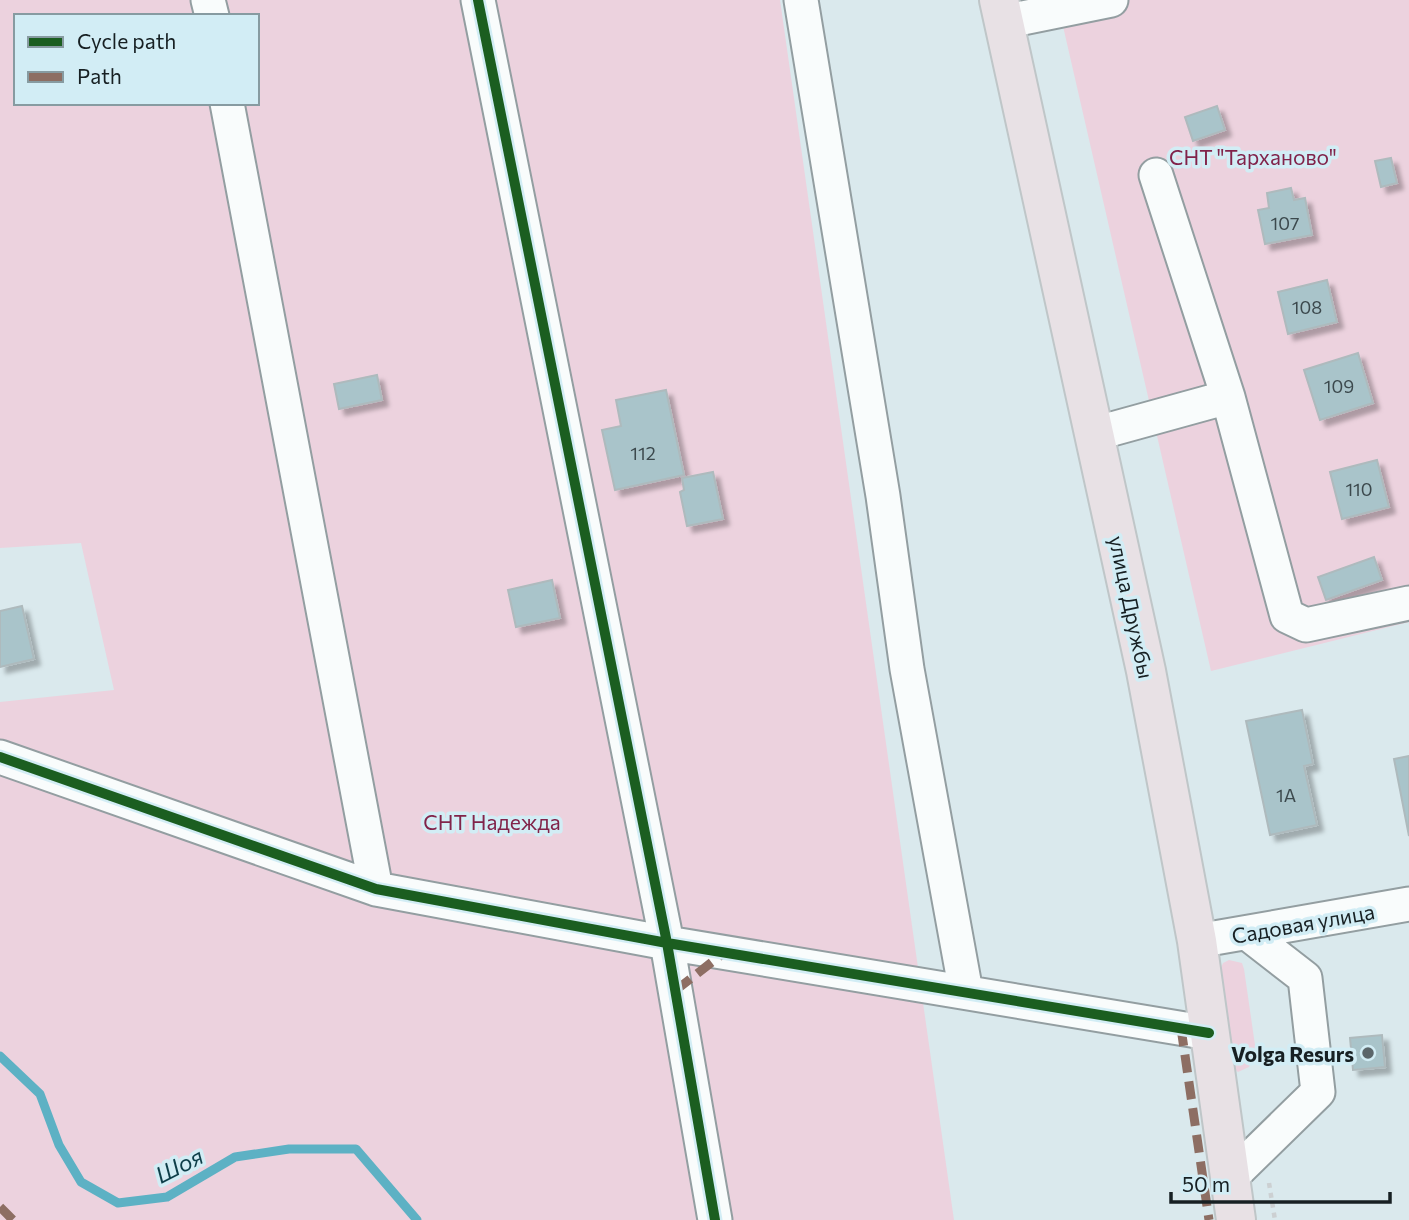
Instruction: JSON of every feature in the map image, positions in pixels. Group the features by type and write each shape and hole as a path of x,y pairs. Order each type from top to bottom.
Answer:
{"main road":[{"name":"улица Дружбы","path":"1001,11 1146,671 1197,942 1236,1220"}],"street":[{"path":"478,0 667,943 715,1220"},
{"path":"800,0 883,496 907,669 966,992"},
{"path":"1001,11 1111,0"},
{"path":"227,105 376,888"},
{"path":"1156,176 1228,397 1287,616 1306,625 1409,603"},
{"path":"1094,435 1228,397"},
{"path":"0,757 376,888 667,943 1209,1033"},
{"name":"Садовая улица","path":"1197,942 1409,904"},
{"path":"1230,1178 1318,1092 1305,978 1247,933"}],"green space":[{"name":"СНТ Надежда","path":"0,0 780,0 954,1220 0,1220 0,702 114,690 81,543 0,548"},
{"name":"СНТ \"Тарханово\"","path":"1057,0 1409,0 1409,622 1211,671"},
{"path":"1229,960 1242,963 1244,969 1256,1052 1249,1067 1238,1072 1232,1067 1220,970 1223,963"}],"building":[{"path":"1217,106 1225,130 1193,141 1185,117"},
{"path":"1391,158 1397,183 1381,187 1375,161"},
{"path":"1291,188 1294,200 1305,198 1312,235 1265,244 1258,210 1269,208 1267,193"},
{"path":"1327,280 1337,322 1288,334 1278,292"},
{"path":"1358,353 1373,403 1320,420 1304,370"},
{"path":"377,375 382,400 339,409 334,384"},
{"path":"666,390 684,475 615,490 602,430 621,426 616,400"},
{"path":"1377,460 1389,507 1342,519 1330,472"},
{"path":"713,472 723,519 687,526 680,492 684,490 682,478"},
{"path":"1374,557 1382,580 1326,600 1318,577"},
{"path":"552,580 560,618 516,627 508,590"},
{"path":"22,606 34,659 0,667 0,611"},
{"path":"1302,710 1313,764 1304,766 1317,825 1270,835 1246,721"},
{"path":"1409,756 1409,836 1394,759"},
{"name":"Volga Resurs","path":"1382,1035 1385,1067 1353,1070 1350,1038"}],"waterway":[{"name":"Шоя","path":"0,1056 40,1094 59,1145 81,1182 118,1203 167,1197 235,1157 289,1149 356,1149 417,1220"}],"marked path":[{"path":"676,990 725,952"},
{"path":"1181,1028 1209,1220"},
{"path":"0,1207 13,1220"}],"cycle path":[{"path":"478,0 667,943 715,1220"},
{"path":"0,757 376,889 667,943 1209,1033"}],"place":[{"name":"Volga Resurs","path":"1368,1053"}]}
